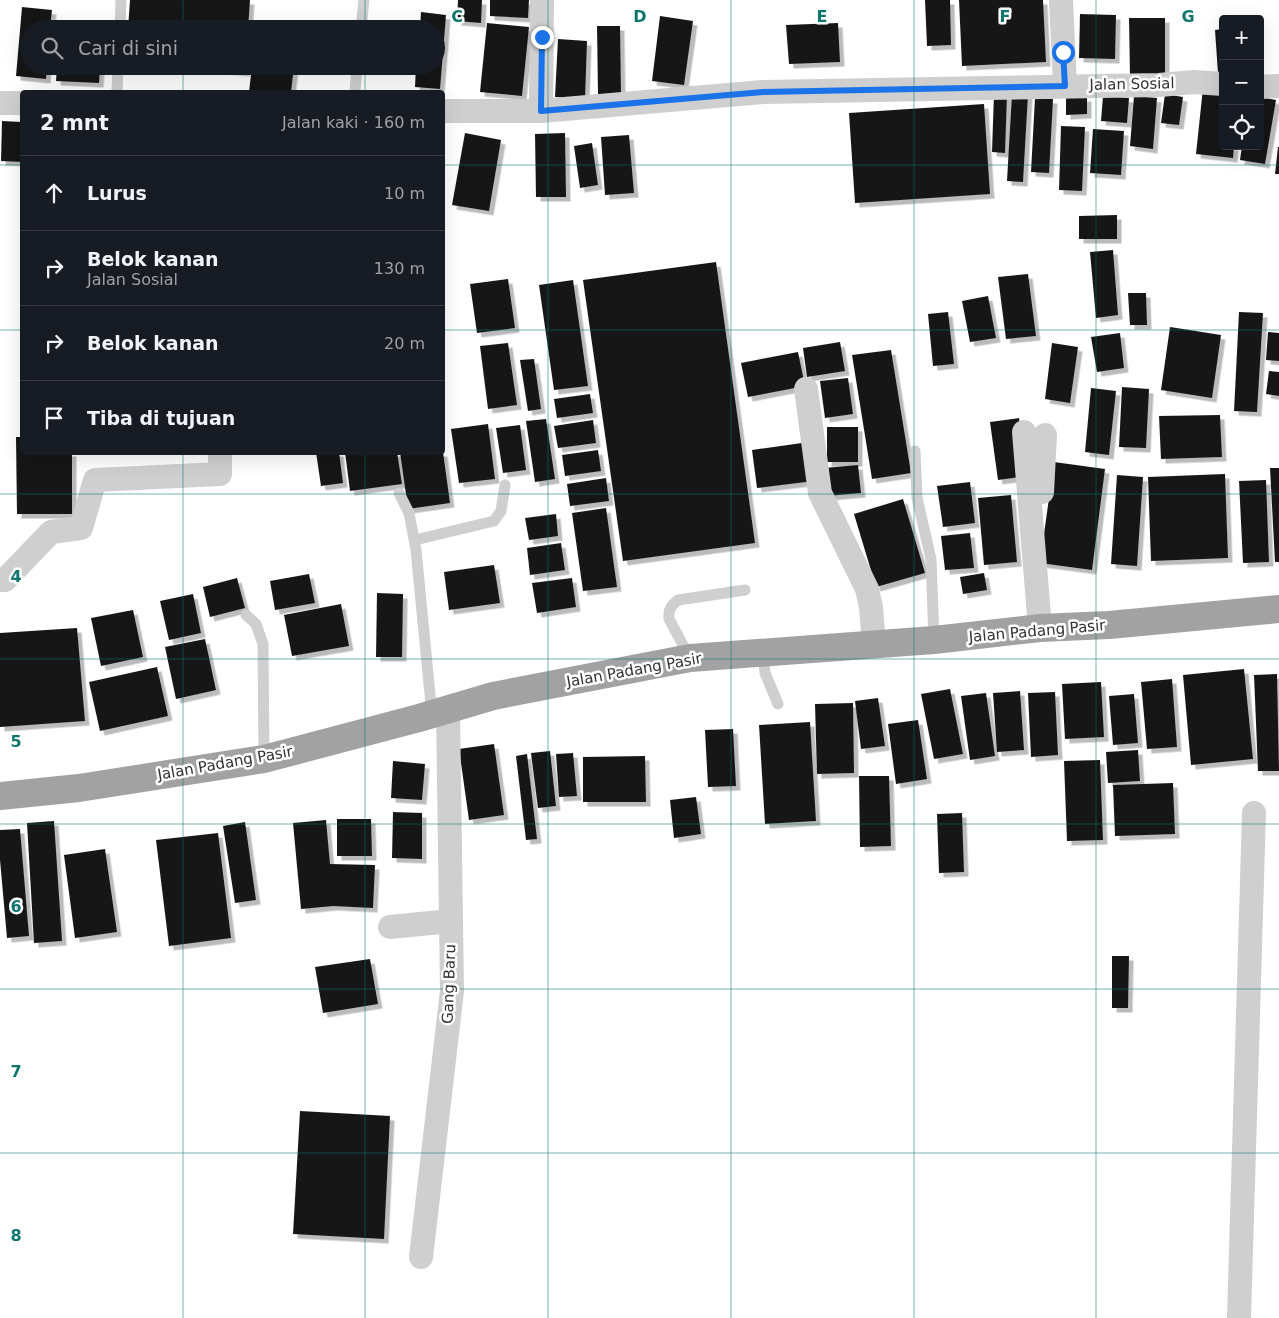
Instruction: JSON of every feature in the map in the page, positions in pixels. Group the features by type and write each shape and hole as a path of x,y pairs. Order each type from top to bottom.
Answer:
{"highway":[{"name":"Jalan Padang Pasir","path":"0,796 79,788 264,759 494,696 690,658 874,645 1040,628 1109,625 1279,609"}],"street":[{"path":"541,111 542,0"},
{"path":"1061,0 1065,86"},
{"name":"Jalan Sosial","path":"445,111 541,111 763,92 1194,82 1219,84"},
{"path":"1264,86 1279,86"},
{"path":"0,103 20,103"},
{"path":"806,389 820,493 867,589 871,607 874,645"},
{"path":"1034,433 1042,492 1028,493 1040,628"},
{"path":"0,580 5,580 51,532 81,528 95,480 220,474 220,455"},
{"name":"Gang Baru","path":"421,1257 452,991 451,921 440,712"},
{"path":"1239,1318 1254,813"},
{"path":"390,927 451,921"}],"lane":[{"path":"120,20 121,0"},
{"path":"362,20 364,0"},
{"path":"117,90 118,75"},
{"path":"355,90 356,75"},
{"path":"915,451 917,498 931,559 934,640"},
{"path":"415,540 494,521 501,512 505,485"},
{"path":"399,493 409,513 415,540 440,712"},
{"path":"690,658 669,619 668,612 671,606 678,600 745,590"},
{"path":"246,615 256,624 263,644 264,759"},
{"path":"763,653 765,673 778,704"}],"building":[{"path":"130,0 250,0 249,20 129,20"},
{"path":"458,0 482,0 481,23 457,21"},
{"path":"490,0 529,0 528,18 490,16"},
{"path":"925,0 950,0 951,45 927,46"},
{"path":"959,0 1043,0 1046,62 962,66"},
{"path":"22,7 52,10 51,20 21,20"},
{"path":"421,12 446,15 445,27 445,20 421,20"},
{"path":"1080,14 1116,15 1115,59 1079,58"},
{"path":"660,16 693,21 684,85 652,81"},
{"path":"1129,18 1165,18 1165,76 1130,76"},
{"path":"487,23 529,27 522,96 480,92"},
{"path":"838,23 840,62 789,64 786,25"},
{"path":"597,26 620,26 621,94 598,94"},
{"path":"20,30 20,75 46,75 46,79 16,76"},
{"path":"1215,30 1219,30 1219,73 1218,73"},
{"path":"558,39 587,41 585,99 555,97"},
{"path":"56,75 99,75 99,83 56,81"},
{"path":"251,75 293,75 291,90 249,90"},
{"path":"416,75 441,75 440,89 415,87"},
{"path":"1203,88 1219,90 1219,150 1234,150 1233,158 1196,154"},
{"path":"994,93 1007,94 1005,153 992,152"},
{"path":"1012,93 1028,94 1023,182 1007,181"},
{"path":"1165,94 1183,97 1179,125 1161,123"},
{"path":"1103,96 1129,98 1127,123 1101,121"},
{"path":"1134,96 1157,98 1153,149 1130,146"},
{"path":"1087,97 1087,114 1066,115 1066,98"},
{"path":"1035,98 1053,99 1049,173 1031,172"},
{"path":"1264,98 1276,100 1265,164 1240,160 1241,150 1264,150"},
{"path":"984,104 990,194 855,203 849,113"},
{"path":"2,121 20,122 20,162 1,161"},
{"path":"1061,126 1085,127 1082,191 1059,190"},
{"path":"1093,129 1124,131 1121,175 1090,173"},
{"path":"465,133 501,140 489,211 452,205"},
{"path":"565,133 566,197 536,197 535,134"},
{"path":"629,135 634,193 605,195 601,137"},
{"path":"592,143 598,185 580,188 574,146"},
{"path":"1278,147 1279,174 1275,174"},
{"path":"1117,215 1117,239 1079,239 1079,216"},
{"path":"1113,250 1118,315 1096,318 1090,252"},
{"path":"716,262 755,543 623,561 583,280"},
{"path":"1028,274 1036,336 1006,339 998,277"},
{"path":"508,279 515,328 477,333 470,284"},
{"path":"573,280 588,386 554,390 539,285"},
{"path":"1128,293 1146,293 1147,325 1130,325"},
{"path":"988,296 996,338 970,342 962,301"},
{"path":"948,312 954,364 933,366 928,314"},
{"path":"1239,312 1263,313 1257,412 1234,411"},
{"path":"1170,327 1221,335 1212,398 1161,390"},
{"path":"1268,332 1279,333 1279,361 1266,360"},
{"path":"1120,333 1124,368 1097,372 1091,337"},
{"path":"840,342 845,371 807,377 803,348"},
{"path":"508,343 517,405 488,409 480,346"},
{"path":"1052,343 1078,347 1070,403 1045,399"},
{"path":"891,350 911,473 872,479 852,355"},
{"path":"798,352 805,386 748,397 741,363"},
{"path":"534,359 541,409 528,411 520,360"},
{"path":"1269,371 1279,372 1279,396 1266,394"},
{"path":"848,378 853,414 825,418 820,381"},
{"path":"1122,387 1149,389 1146,448 1119,447"},
{"path":"1091,388 1116,391 1109,455 1085,452"},
{"path":"590,394 593,413 557,418 554,399"},
{"path":"1220,415 1222,457 1161,459 1159,416"},
{"path":"1019,418 1027,476 998,480 990,422"},
{"path":"546,419 555,479 535,482 526,421"},
{"path":"593,420 596,443 558,448 554,426"},
{"path":"488,424 495,479 459,483 451,429"},
{"path":"520,425 526,470 503,473 496,428"},
{"path":"827,427 858,427 858,462 827,462"},
{"path":"16,437 20,437 20,455 72,455 72,514 17,514"},
{"path":"809,442 814,481 757,488 752,450"},
{"path":"598,450 601,471 565,476 562,455"},
{"path":"316,455 339,455 343,483 321,486"},
{"path":"345,455 397,455 402,484 350,491"},
{"path":"400,455 443,455 450,503 408,509"},
{"path":"1054,462 1105,469 1092,570 1040,563"},
{"path":"858,465 861,493 827,496 824,468"},
{"path":"1270,468 1279,468 1279,562 1275,562"},
{"path":"1225,474 1228,558 1151,561 1148,477"},
{"path":"1117,475 1143,477 1137,566 1111,564"},
{"path":"606,478 609,501 570,506 567,484"},
{"path":"1266,480 1269,562 1243,563 1239,481"},
{"path":"970,482 975,523 943,527 937,486"},
{"path":"1011,495 1017,562 984,565 978,498"},
{"path":"903,499 925,573 876,587 854,514"},
{"path":"606,508 617,587 583,591 572,513"},
{"path":"556,514 558,536 529,540 525,518"},
{"path":"970,533 974,568 945,570 941,536"},
{"path":"561,543 565,570 530,575 527,548"},
{"path":"494,565 500,603 449,610 444,572"},
{"path":"984,573 987,590 963,594 960,577"},
{"path":"309,574 315,603 275,610 270,581"},
{"path":"237,578 245,608 210,617 203,587"},
{"path":"572,578 576,607 537,613 532,583"},
{"path":"377,593 403,594 402,657 376,657"},
{"path":"193,594 201,633 169,640 160,601"},
{"path":"341,604 349,646 292,656 284,615"},
{"path":"133,610 143,657 101,666 91,618"},
{"path":"77,628 85,721 0,727 0,633"},
{"path":"205,639 216,690 176,699 165,647"},
{"path":"157,667 168,716 100,731 89,682"},
{"path":"1244,669 1253,759 1191,765 1183,675"},
{"path":"1277,674 1279,771 1258,771 1254,675"},
{"path":"1172,679 1177,747 1147,749 1141,682"},
{"path":"1101,682 1104,737 1065,739 1062,684"},
{"path":"950,689 963,754 934,759 921,694"},
{"path":"1020,691 1024,750 997,752 993,693"},
{"path":"1055,692 1058,755 1031,757 1028,693"},
{"path":"986,693 995,756 970,760 961,696"},
{"path":"1134,694 1138,743 1113,745 1109,696"},
{"path":"878,698 885,746 861,749 855,701"},
{"path":"853,703 854,773 817,774 815,704"},
{"path":"918,720 927,779 896,784 888,724"},
{"path":"810,722 816,821 765,824 759,725"},
{"path":"733,729 736,786 708,787 705,730"},
{"path":"494,744 504,815 469,820 459,749"},
{"path":"1138,750 1140,781 1108,783 1106,752"},
{"path":"550,751 556,806 538,808 531,753"},
{"path":"573,753 577,796 559,797 556,754"},
{"path":"527,754 537,839 526,840 516,756"},
{"path":"645,756 646,802 583,802 583,757"},
{"path":"1100,760 1103,840 1067,841 1064,761"},
{"path":"393,761 425,764 422,800 391,798"},
{"path":"859,776 889,776 891,846 860,847"},
{"path":"1173,783 1175,834 1115,836 1113,785"},
{"path":"696,797 701,834 674,838 670,800"},
{"path":"393,812 422,813 422,859 392,858"},
{"path":"962,813 964,872 939,873 937,814"},
{"path":"337,819 371,819 372,856 337,856"},
{"path":"326,820 330,864 375,865 373,908 333,906 301,909 293,823"},
{"path":"54,821 62,941 34,943 27,823"},
{"path":"245,822 256,900 235,903 223,826"},
{"path":"20,829 29,936 7,938 0,860 0,830"},
{"path":"218,833 231,938 169,946 156,840"},
{"path":"105,849 117,932 75,938 64,855"},
{"path":"1112,956 1129,956 1128,1008 1112,1008"},
{"path":"370,959 378,1004 323,1013 315,967"},
{"path":"300,1111 390,1116 384,1239 293,1234"}],"route":[{"path":"542,37 541,111 644,100 763,92 1065,86 1063,52"}]}
